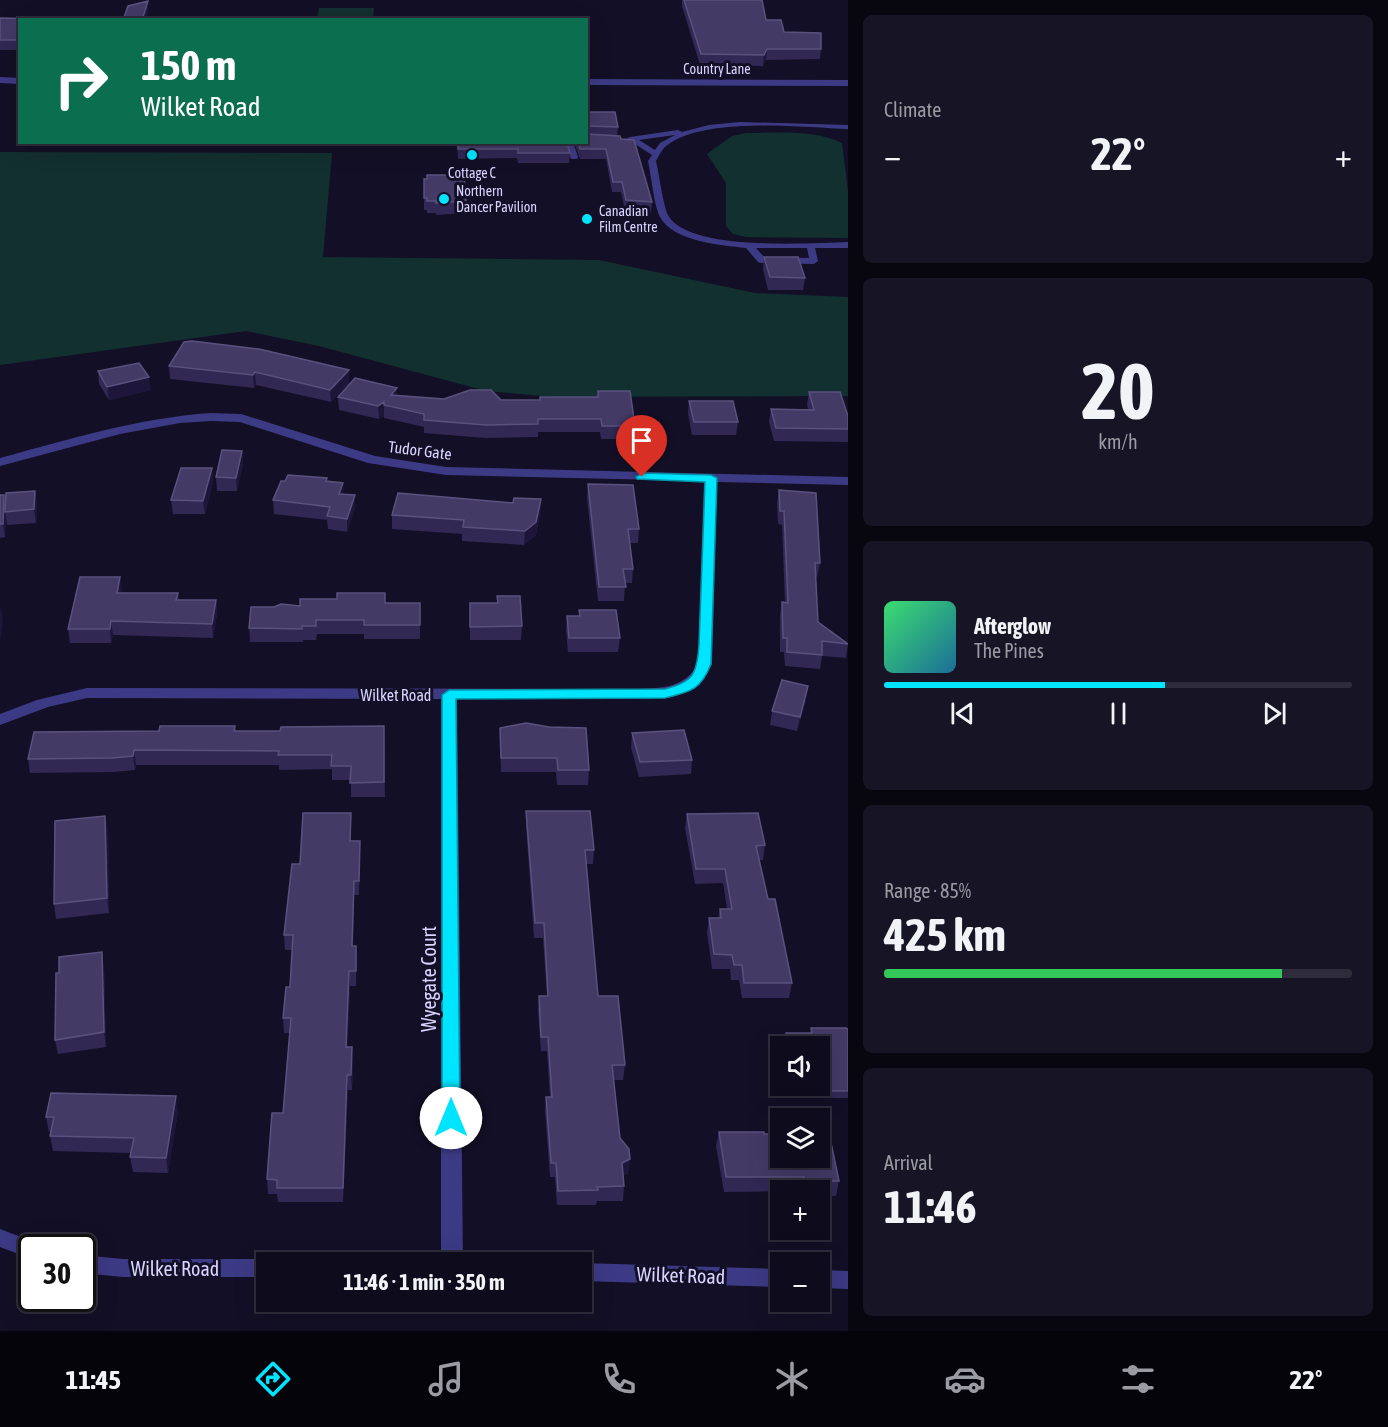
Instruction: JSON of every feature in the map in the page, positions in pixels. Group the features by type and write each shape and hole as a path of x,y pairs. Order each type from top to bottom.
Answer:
{"street":[{"path":"0,80 18,81"},
{"name":"Country Lane","path":"588,82 848,83"},
{"name":"Tudor Gate","path":"0,462 163,421 221,416 241,418 341,452 407,466 479,473 848,481"},
{"name":"Wilket Road","path":"0,720 44,702 87,693 449,695 665,693 683,689 699,679 705,664 711,478"},
{"name":"Wyegate Court","path":"449,695 452,1252"},
{"path":"0,1238 18,1245"},
{"name":"Wilket Road","path":"96,1265 123,1268 256,1268"},
{"name":"Wilket Road","path":"592,1272 770,1278"},
{"path":"830,1279 848,1280"}],"lane":[{"path":"588,140 626,140 720,126 848,127"},
{"path":"685,131 668,141 656,153 652,161 657,192 668,223 682,232 704,240 748,244 848,245"},
{"path":"626,140 637,142 656,153"},
{"path":"570,144 574,157"},
{"path":"748,244 760,260 814,261 810,244"}],"green space":[{"path":"319,8 374,8 373,18 317,18"},
{"path":"746,133 807,134 842,143 848,191 848,238 746,237 733,234 726,226 726,183 707,154 732,136"},
{"path":"0,152 332,153 323,257 599,260 755,293 848,297 848,396 554,397 486,391 319,346 246,331 0,365"}],"building":[{"path":"684,0 762,0 766,20 781,20 784,32 821,33 821,49 767,49 764,55 701,54"},
{"path":"148,1 143,18 124,18 128,6"},
{"path":"0,18 18,18 18,40 0,40"},
{"path":"588,112 615,112 618,127 588,126"},
{"path":"588,134 620,136 621,139 634,140 652,202 626,200 622,182 613,182 606,149 580,149 579,144 588,144"},
{"path":"458,144 568,144 570,153 518,153 518,149 458,149"},
{"path":"427,175 464,175 466,201 436,203 436,201 427,201 427,198 424,198 424,179 427,179"},
{"path":"764,257 798,257 805,278 770,277"},
{"path":"184,342 259,349 349,370 330,390 255,372 253,375 169,366"},
{"path":"139,363 149,377 107,387 98,371"},
{"path":"355,378 397,388 391,395 444,399 470,390 491,390 501,400 598,397 598,391 630,391 635,426 602,426 601,419 538,419 538,424 486,425 424,420 424,414 384,405 384,402 378,406 338,397"},
{"path":"809,392 840,392 848,416 848,429 776,428 771,409 814,410"},
{"path":"689,401 733,401 738,422 694,422"},
{"path":"222,450 242,451 236,478 216,477"},
{"path":"181,468 212,468 203,501 171,500"},
{"path":"288,475 327,478 326,481 343,483 339,494 355,495 347,519 327,516 330,507 273,500 281,481 285,481"},
{"path":"588,484 633,485 639,529 628,529 633,569 623,569 626,587 599,587"},
{"path":"779,490 816,493 820,563 815,563 818,622 848,644 822,641 822,655 787,652 787,638 783,638 782,602 788,603 784,511 780,511"},
{"path":"35,491 34,509 5,512 6,493"},
{"path":"398,493 513,503 514,498 541,499 536,522 525,531 463,527 464,520 392,515"},
{"path":"0,495 4,495 3,524 0,524"},
{"path":"80,577 120,577 117,593 178,593 176,600 216,600 212,624 111,621 110,629 68,629"},
{"path":"337,593 385,593 385,603 420,603 420,625 364,625 364,620 316,620 316,626 302,626 302,629 249,628 251,607 274,607 281,604 300,606 300,599 337,599"},
{"path":"497,596 520,596 522,626 470,627 470,603 498,603"},
{"path":"579,610 616,610 620,638 569,638 567,616 580,616"},
{"path":"782,680 808,686 800,717 772,711"},
{"path":"526,723 549,727 586,728 589,770 558,770 557,758 501,758 500,728"},
{"path":"160,726 235,726 234,731 280,731 281,727 384,726 384,782 350,783 351,766 331,766 332,755 278,755 279,751 134,750 133,756 112,758 28,759 34,732 159,731"},
{"path":"684,730 692,760 640,762 632,733"},
{"path":"526,811 590,811 594,850 585,850 598,996 618,996 625,1065 612,1065 620,1138 629,1149 630,1159 622,1163 624,1186 597,1187 598,1190 558,1191 556,1163 551,1163 546,1097 552,1097 548,1037 541,1037 539,996 548,996 544,923 535,923"},
{"path":"303,813 351,813 350,841 360,841 359,881 354,881 352,946 356,946 356,971 349,971 346,1047 352,1047 351,1075 347,1075 343,1188 277,1188 277,1180 267,1179 272,1113 283,1113 291,1018 283,1018 286,987 290,987 293,935 284,935 292,864 300,864"},
{"path":"758,813 765,845 756,846 768,899 775,899 792,983 744,983 742,965 734,965 732,955 714,954 709,918 721,918 720,909 732,909 725,869 696,869 687,814"},
{"path":"105,816 107,898 54,904 55,821"},
{"path":"102,952 104,1032 55,1040 56,973 59,973 59,957"},
{"path":"811,1028 848,1029 848,1091 830,1091 830,1036 787,1036 786,1033 812,1033"},
{"path":"51,1093 176,1096 166,1158 130,1157 134,1138 50,1136 54,1117 46,1117"},
{"path":"719,1132 764,1132 764,1134 770,1134 770,1168 830,1168 830,1138 839,1181 804,1180 804,1177 726,1177"}],"place":[{"name":"Cottage C","path":"472,155"},
{"name":"Northern Dancer Pavilion","path":"444,199"},
{"name":"Canadian Film Centre","path":"587,219"}],"route":[{"path":"451,1118 449,695 665,693 683,689 699,679 705,664 711,478 642,477"}]}
